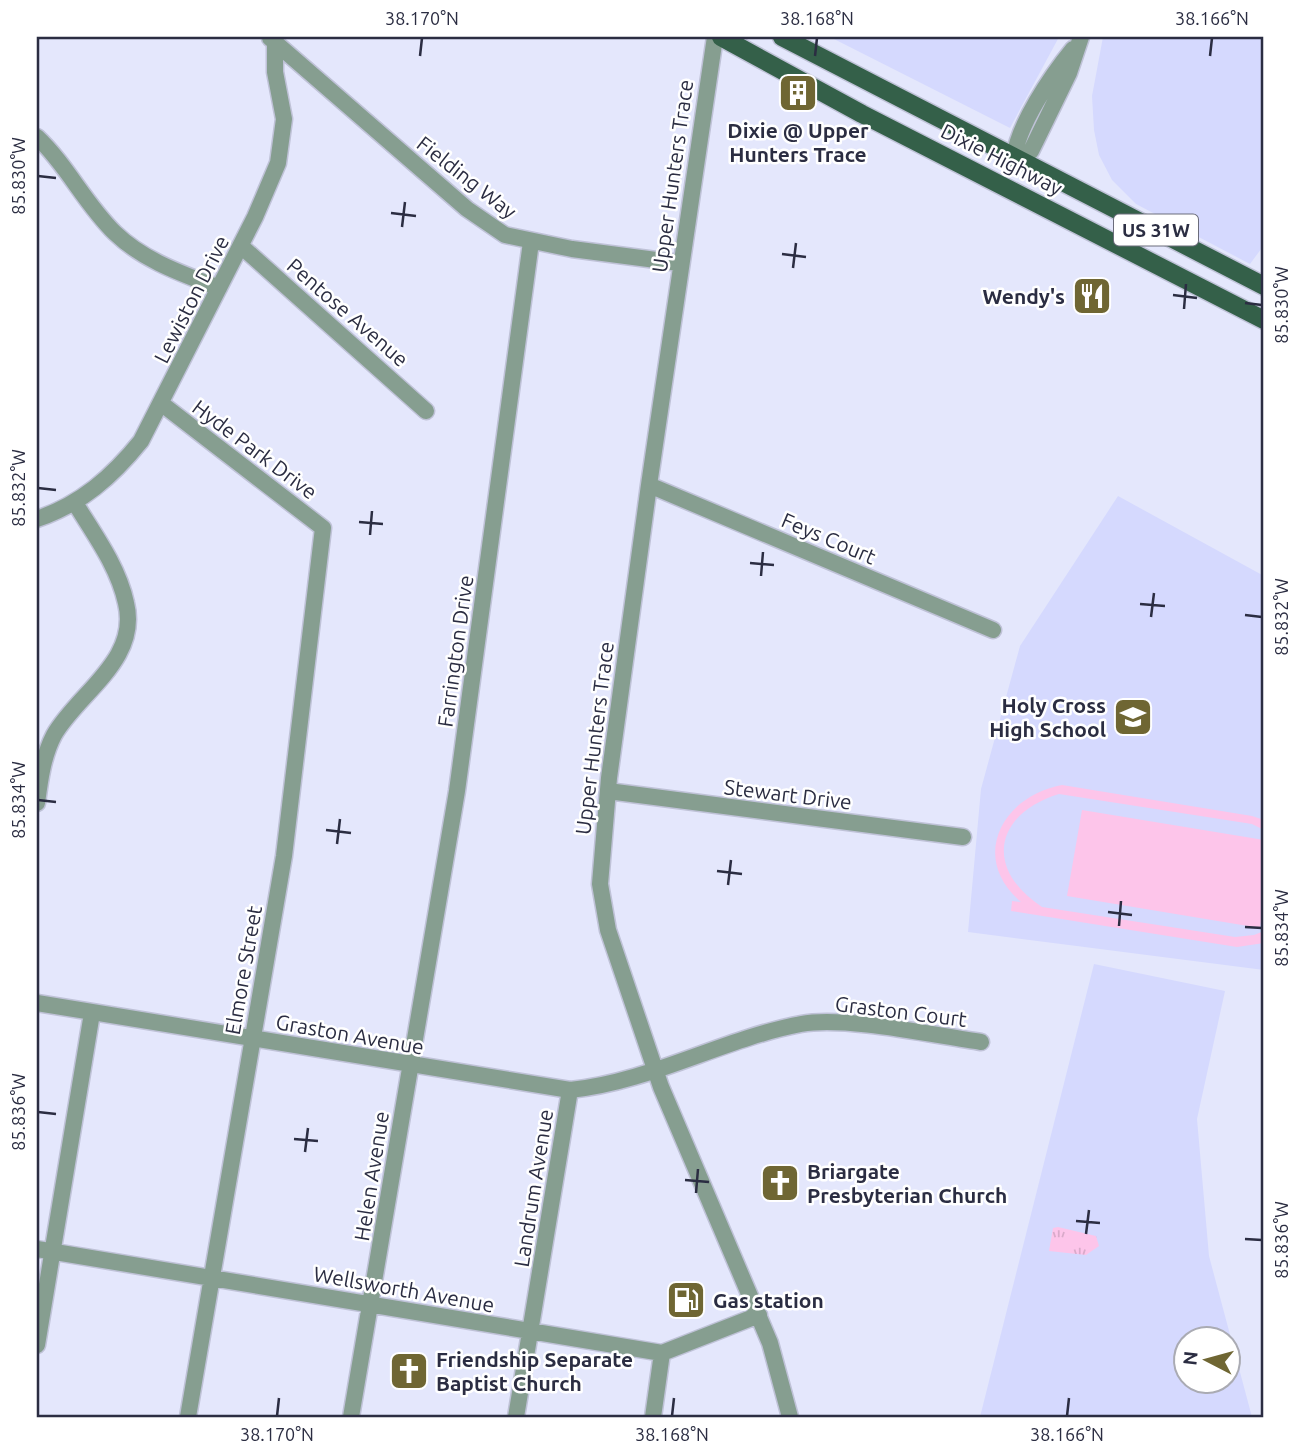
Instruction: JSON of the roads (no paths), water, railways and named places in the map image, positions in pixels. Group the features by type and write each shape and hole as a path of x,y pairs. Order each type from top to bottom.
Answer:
{"main road":[{"name":"Dixie Highway","path":"721,37 948,158 1264,320"},
{"name":"Dixie Highway","path":"782,37 1264,286"},
{"path":"948,158 992,172 1006,168 1014,159"}],"street":[{"name":"Upper Hunters Trace","path":"715,37 680,263 608,791 600,855 602,904 655,1069 759,1315 776,1363 790,1417"},
{"path":"1014,159 1016,142 1057,68 1080,39"},
{"name":"Fielding Way","path":"272,40 482,221 512,238 680,263"},
{"name":"Lewiston Drive","path":"37,519 75,503 124,463 141,441 241,246 266,194 278,163 284,135 272,40"},
{"path":"37,137 116,234 135,250 172,270 219,288"},
{"name":"Farrington Drive","path":"410,1066 471,696 531,242"},
{"name":"Pentose Avenue","path":"241,246 426,411"},
{"name":"Hyde Park Drive","path":"162,404 323,528"},
{"name":"Feys Court","path":"649,485 993,630"},
{"path":"37,803 43,762 52,738 63,720 116,659 127,622 127,604 117,575 75,503"},
{"name":"Elmore Street","path":"188,1417 284,856 323,528"},
{"name":"Stewart Drive","path":"608,791 963,837"},
{"name":"Graston Avenue","path":"37,1003 570,1090 604,1086 655,1069"},
{"path":"37,1345 44,1250 92,1013"},
{"name":"Graston Court","path":"655,1069 783,1029 815,1022 981,1042"},
{"name":"Helen Avenue","path":"351,1417 410,1066"},
{"name":"Landrum Avenue","path":"516,1417 570,1090"},
{"name":"Wellsworth Avenue","path":"44,1250 662,1353"},
{"path":"653,1417 662,1353 759,1315"}],"place":[{"name":"Dixie @ Upper Hunters Trace","path":"798,93"},
{"name":"Wendy's","path":"1092,296"},
{"name":"Holy Cross High School","path":"1133,717"},
{"name":"Briargate Presbyterian Church","path":"780,1183"},
{"name":"Gas station","path":"686,1300"},
{"name":"Friendship Separate Baptist Church","path":"409,1371"}]}
